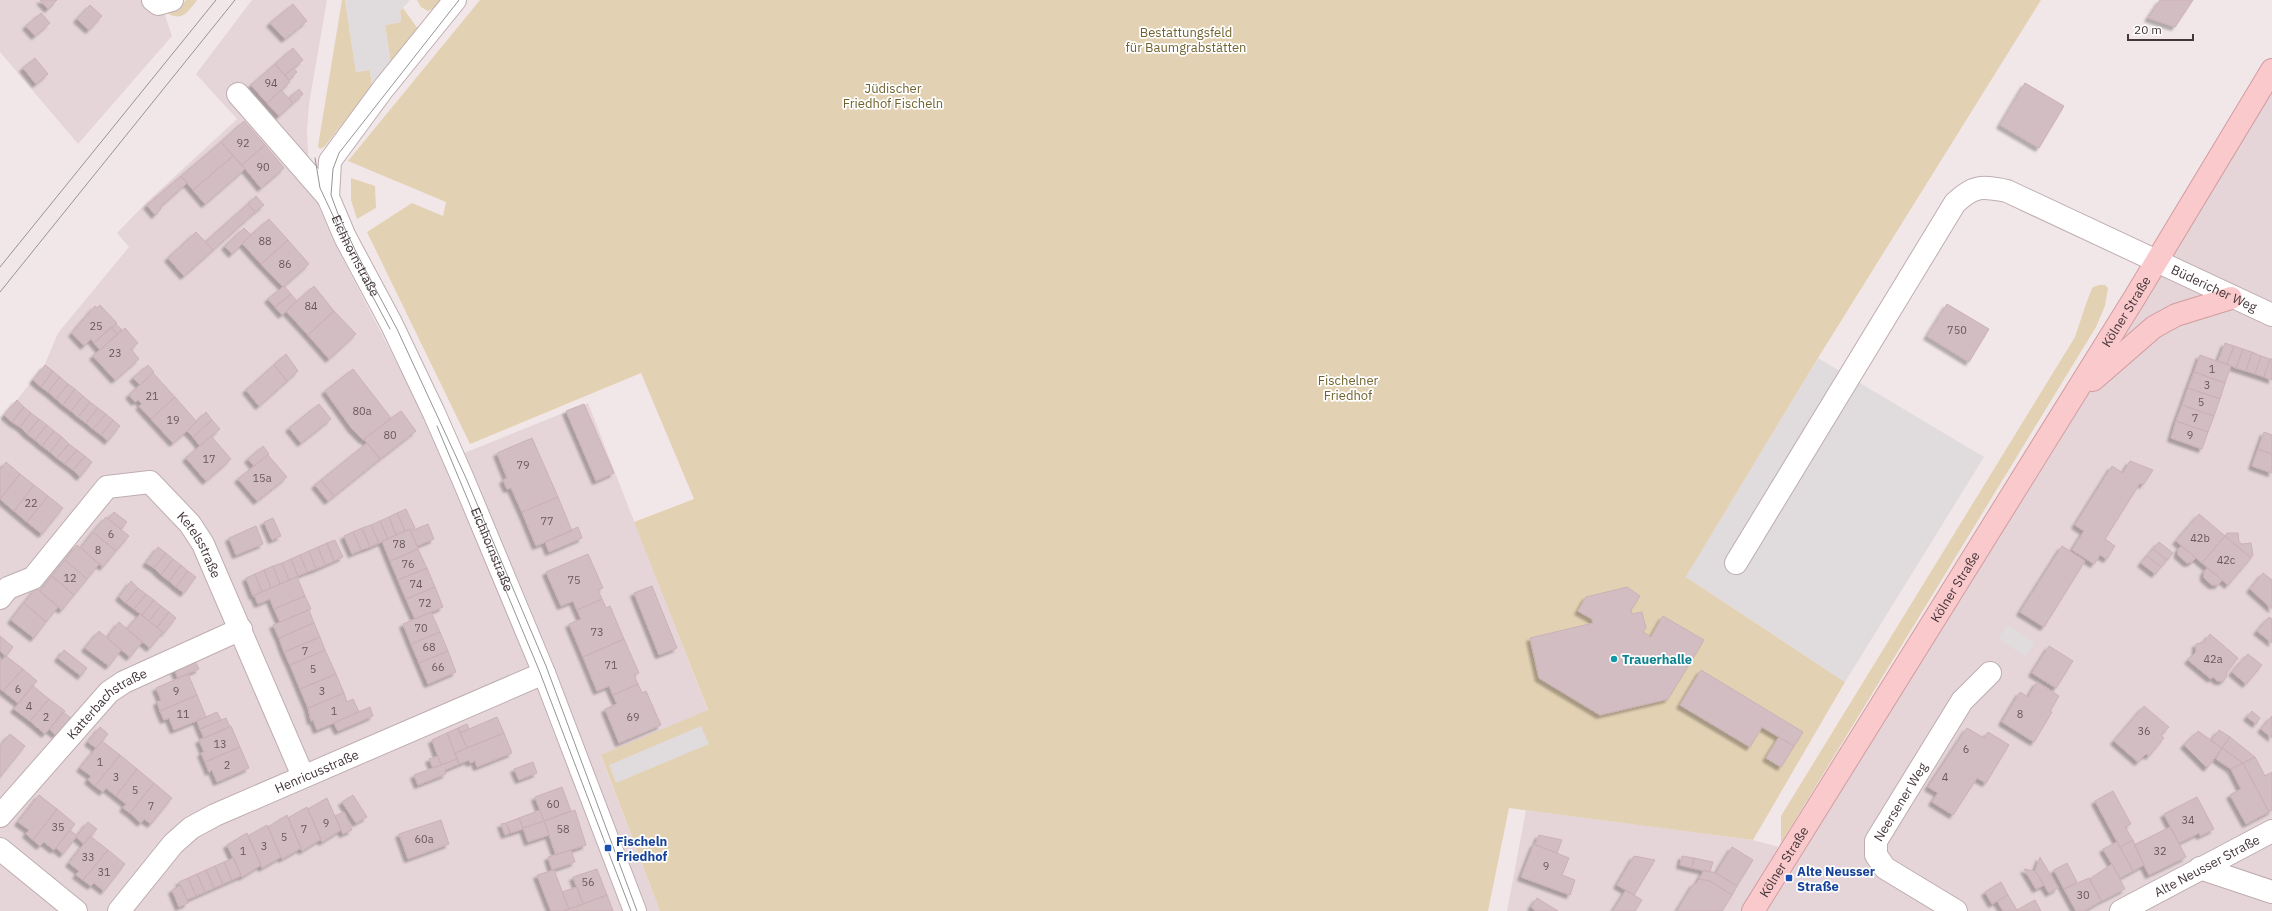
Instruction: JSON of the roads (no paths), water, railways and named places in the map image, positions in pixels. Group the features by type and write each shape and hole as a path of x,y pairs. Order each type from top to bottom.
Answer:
{"main road":[{"name":"Kölner Straße","path":"1753,911 2156,262 2272,70"},
{"path":"2072,398 2154,327 2176,315 2231,298"}],"street":[{"path":"152,0 158,4 172,0"},
{"name":"Eichhornstraße","path":"328,196 330,161 383,89 455,0"},
{"name":"Eichhornstraße","path":"238,94 328,196 345,237 391,323 434,414 544,673 635,911"},
{"name":"Kölner Straße","path":"1736,563 1955,203 1967,192 1983,186 2007,191 2156,262"},
{"name":"Büdericher Weg","path":"2156,262 2272,316"},
{"name":"Ketelsstraße","path":"0,598 8,588 33,578 107,487 150,482 190,524 203,544 241,629 303,776"},
{"name":"Katterbachstraße","path":"0,816 109,692 124,682 241,629"},
{"name":"Henricusstraße","path":"119,911 173,844 191,828 214,815 544,673"},
{"name":"Neersener Weg","path":"1956,911 1885,868 1876,855 1876,841 1962,701 1990,673"},
{"name":"Alte Neusser Straße","path":"2121,911 2272,831"},
{"path":"0,849 76,911"},
{"path":"2200,868 2272,892"}],"tram line":[{"path":"0,267 216,0"},
{"path":"0,292 235,0"},
{"path":"459,0 339,153 333,169 331,195 338,214 358,256 397,329 466,478 546,666 637,911"},
{"path":"315,158 320,188 352,256"},
{"path":"359,271 390,329"},
{"path":"437,426 539,670 631,911"}],"place":[{"name":"Trauerhalle","path":"1614,659"},
{"name":"Fischeln Friedhof","path":"608,848"},
{"name":"Alte Neusser Straße","path":"1789,878"}],"park label":[{"name":"Bestattungsfeld für Baumgrabstätten","path":"1186,40"},
{"name":"Jüdischer Friedhof Fischeln","path":"893,96"},
{"name":"Fischelner Friedhof","path":"1348,388"}]}
